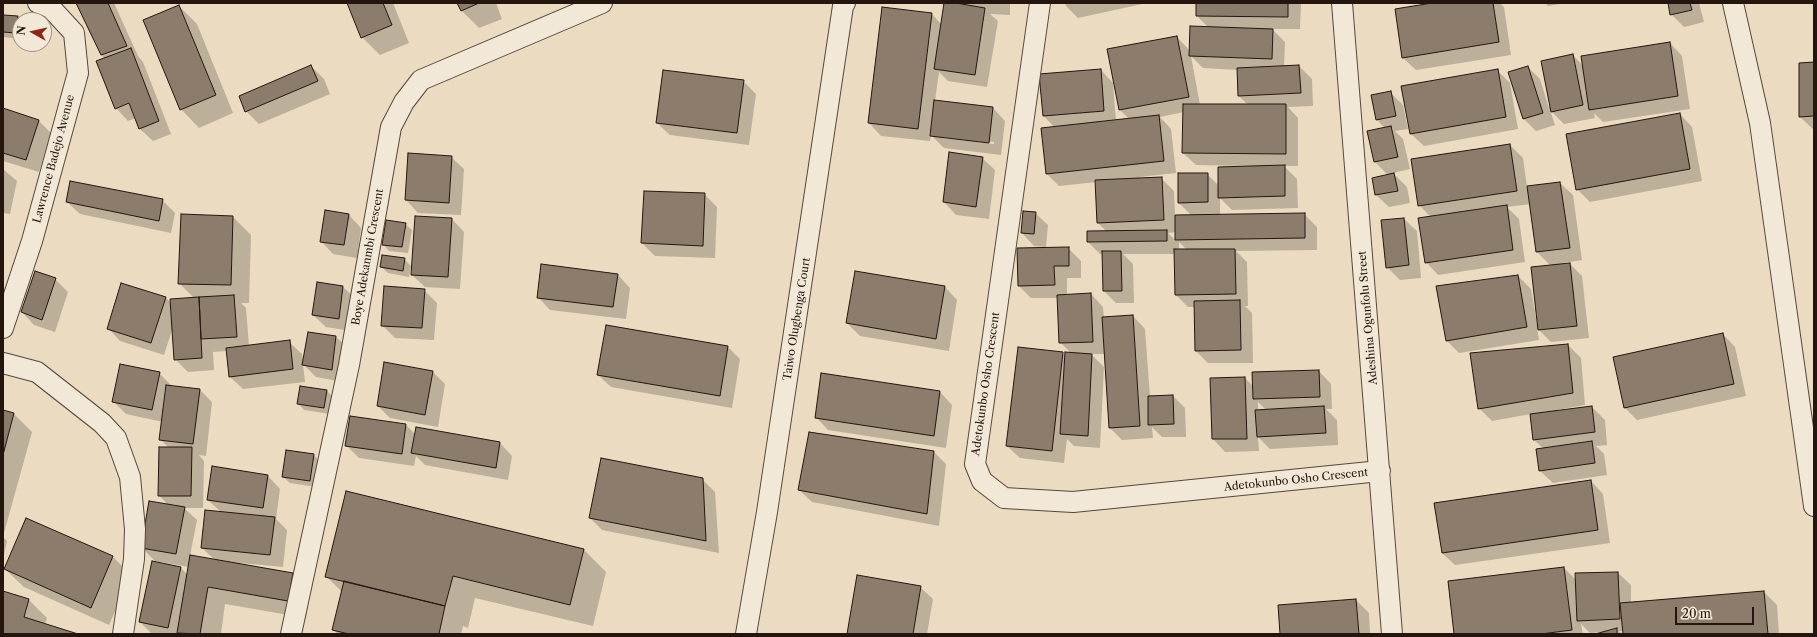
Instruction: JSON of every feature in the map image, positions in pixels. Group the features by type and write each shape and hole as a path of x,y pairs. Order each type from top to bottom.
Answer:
{"street":[{"name":"Lawrence Badejo Avenue","path":"3,328 32,241 78,73 74,33 51,8 38,3"},
{"name":"Boye Adekanmbi Crescent","path":"291,634 349,365 391,127 404,102 421,80 602,3"},
{"name":"Taiwo Olugbenga Court","path":"746,634 767,512 843,6 845,3"},
{"name":"Adetokunbo Osho Crescent","path":"1040,3 975,464 982,481 1004,498 1073,502 1380,471"},
{"name":"Adeshina Ogunfolu Street","path":"1342,3 1392,634"},
{"path":"1732,3 1760,123 1814,506"},
{"path":"3,363 37,372 102,423 116,438 130,477 135,529 134,559 123,634"}],"building":[{"path":"76,3 108,3 127,46 101,55"},
{"path":"347,3 383,3 392,25 361,38"},
{"path":"457,3 479,3 461,11"},
{"path":"944,3 956,3 985,8 975,75 934,69"},
{"path":"1196,3 1288,3 1288,17 1196,16"},
{"path":"1432,3 1493,3 1499,42 1402,58 1395,9"},
{"path":"1668,3 1690,3 1692,10 1670,15"},
{"path":"179,5 216,95 180,110 143,20"},
{"path":"882,7 932,13 918,129 868,123"},
{"path":"3,15 12,16 12,33 3,32"},
{"path":"1190,26 1273,29 1272,59 1189,56"},
{"path":"1177,36 1189,97 1119,110 1107,49"},
{"path":"1670,42 1678,96 1589,110 1581,56"},
{"path":"131,48 159,121 139,129 129,103 115,109 96,61"},
{"path":"1573,54 1583,105 1551,112 1541,61"},
{"path":"1814,62 1814,116 1799,117 1799,63"},
{"path":"311,65 318,81 245,112 239,96"},
{"path":"1299,65 1301,93 1238,96 1237,68"},
{"path":"1528,66 1543,113 1523,119 1508,72"},
{"path":"1101,69 1104,111 1043,116 1039,74"},
{"path":"1498,69 1506,117 1410,134 1401,86"},
{"path":"663,70 744,80 737,133 656,123"},
{"path":"1391,91 1396,116 1376,120 1371,95"},
{"path":"934,100 993,107 989,143 930,136"},
{"path":"1183,104 1286,104 1286,154 1182,153"},
{"path":"3,108 39,120 26,160 3,153"},
{"path":"1680,113 1690,169 1576,190 1566,134"},
{"path":"1159,115 1164,161 1046,174 1041,128"},
{"path":"1391,126 1398,157 1374,162 1367,131"},
{"path":"1510,144 1517,191 1418,206 1411,159"},
{"path":"949,152 983,157 976,207 943,202"},
{"path":"408,153 452,156 449,203 405,200"},
{"path":"1285,165 1285,196 1218,198 1218,167"},
{"path":"1178,173 1208,173 1208,202 1178,203"},
{"path":"1394,173 1398,191 1375,195 1372,178"},
{"path":"1162,177 1164,220 1097,223 1095,180"},
{"path":"70,181 163,199 159,221 66,202"},
{"path":"1560,182 1570,248 1536,252 1527,186"},
{"path":"644,191 705,193 703,246 641,243"},
{"path":"1507,205 1513,250 1425,263 1418,218"},
{"path":"325,210 349,214 344,245 320,242"},
{"path":"1023,211 1036,212 1034,234 1021,233"},
{"path":"1305,213 1305,238 1175,240 1175,215"},
{"path":"181,214 233,216 231,285 178,284"},
{"path":"415,216 452,218 448,277 411,275"},
{"path":"1404,218 1409,265 1386,268 1381,220"},
{"path":"386,220 406,223 402,247 382,245"},
{"path":"1167,230 1167,241 1087,242 1087,231"},
{"path":"1069,247 1069,266 1054,266 1055,285 1018,286 1017,248"},
{"path":"1174,249 1235,249 1236,294 1175,295"},
{"path":"1102,251 1121,251 1122,291 1103,291"},
{"path":"382,255 405,258 403,271 380,267"},
{"path":"1570,263 1577,326 1538,330 1531,267"},
{"path":"541,264 618,274 613,307 537,298"},
{"path":"35,271 56,278 42,320 21,312"},
{"path":"855,271 945,286 936,339 846,323"},
{"path":"1518,275 1527,327 1446,341 1436,286"},
{"path":"317,282 343,286 339,319 312,315"},
{"path":"121,283 166,297 151,343 107,329"},
{"path":"384,286 425,289 422,328 381,326"},
{"path":"1091,293 1093,342 1059,343 1057,295"},
{"path":"234,295 237,337 201,339 199,297"},
{"path":"199,297 202,358 174,360 170,299"},
{"path":"1240,300 1241,350 1195,351 1194,301"},
{"path":"1133,315 1140,426 1109,428 1102,317"},
{"path":"606,325 728,346 720,396 597,375"},
{"path":"308,332 336,336 332,370 302,365"},
{"path":"1723,333 1734,384 1624,408 1613,357"},
{"path":"290,340 293,369 229,377 226,348"},
{"path":"1568,344 1573,393 1478,409 1470,353"},
{"path":"1018,347 1063,352 1052,451 1006,446"},
{"path":"1065,352 1092,354 1088,436 1060,434"},
{"path":"384,362 433,371 425,415 377,406"},
{"path":"120,364 160,372 152,410 112,402"},
{"path":"1319,370 1320,397 1253,399 1252,372"},
{"path":"821,373 940,391 934,436 815,418"},
{"path":"1245,377 1247,439 1212,439 1210,378"},
{"path":"166,385 200,389 193,444 159,440"},
{"path":"300,386 327,390 324,408 297,404"},
{"path":"1173,395 1174,424 1148,425 1148,396"},
{"path":"1324,406 1326,433 1257,437 1255,410"},
{"path":"1592,406 1595,432 1533,440 1530,414"},
{"path":"3,410 14,413 3,455"},
{"path":"350,416 406,424 402,454 345,446"},
{"path":"416,427 500,442 496,468 411,453"},
{"path":"809,432 934,451 927,514 798,490"},
{"path":"1592,441 1595,463 1539,471 1536,449"},
{"path":"159,447 192,447 191,496 158,496"},
{"path":"286,450 314,454 310,481 282,477"},
{"path":"601,458 703,478 706,541 589,518"},
{"path":"212,466 268,475 263,508 207,500"},
{"path":"1591,480 1598,530 1442,553 1434,503"},
{"path":"346,491 584,549 570,605 453,576 445,606 325,577"},
{"path":"149,501 185,507 176,554 141,548"},
{"path":"205,510 275,517 270,555 201,548"},
{"path":"26,518 113,556 91,608 4,569"},
{"path":"190,555 293,573 288,601 208,587 200,634 177,633"},
{"path":"152,561 181,567 168,628 139,622"},
{"path":"1564,567 1572,630 1541,634 1454,634 1448,581"},
{"path":"1618,572 1620,619 1577,621 1575,573"},
{"path":"857,575 921,586 913,634 847,634"},
{"path":"344,581 445,606 439,634 349,634 332,630"},
{"path":"3,591 29,599 24,617 78,634 3,634"},
{"path":"1764,591 1768,634 1623,634 1620,603"},
{"path":"1356,599 1359,634 1280,634 1278,605"},
{"path":"1617,628 1617,634 1595,634"}]}
